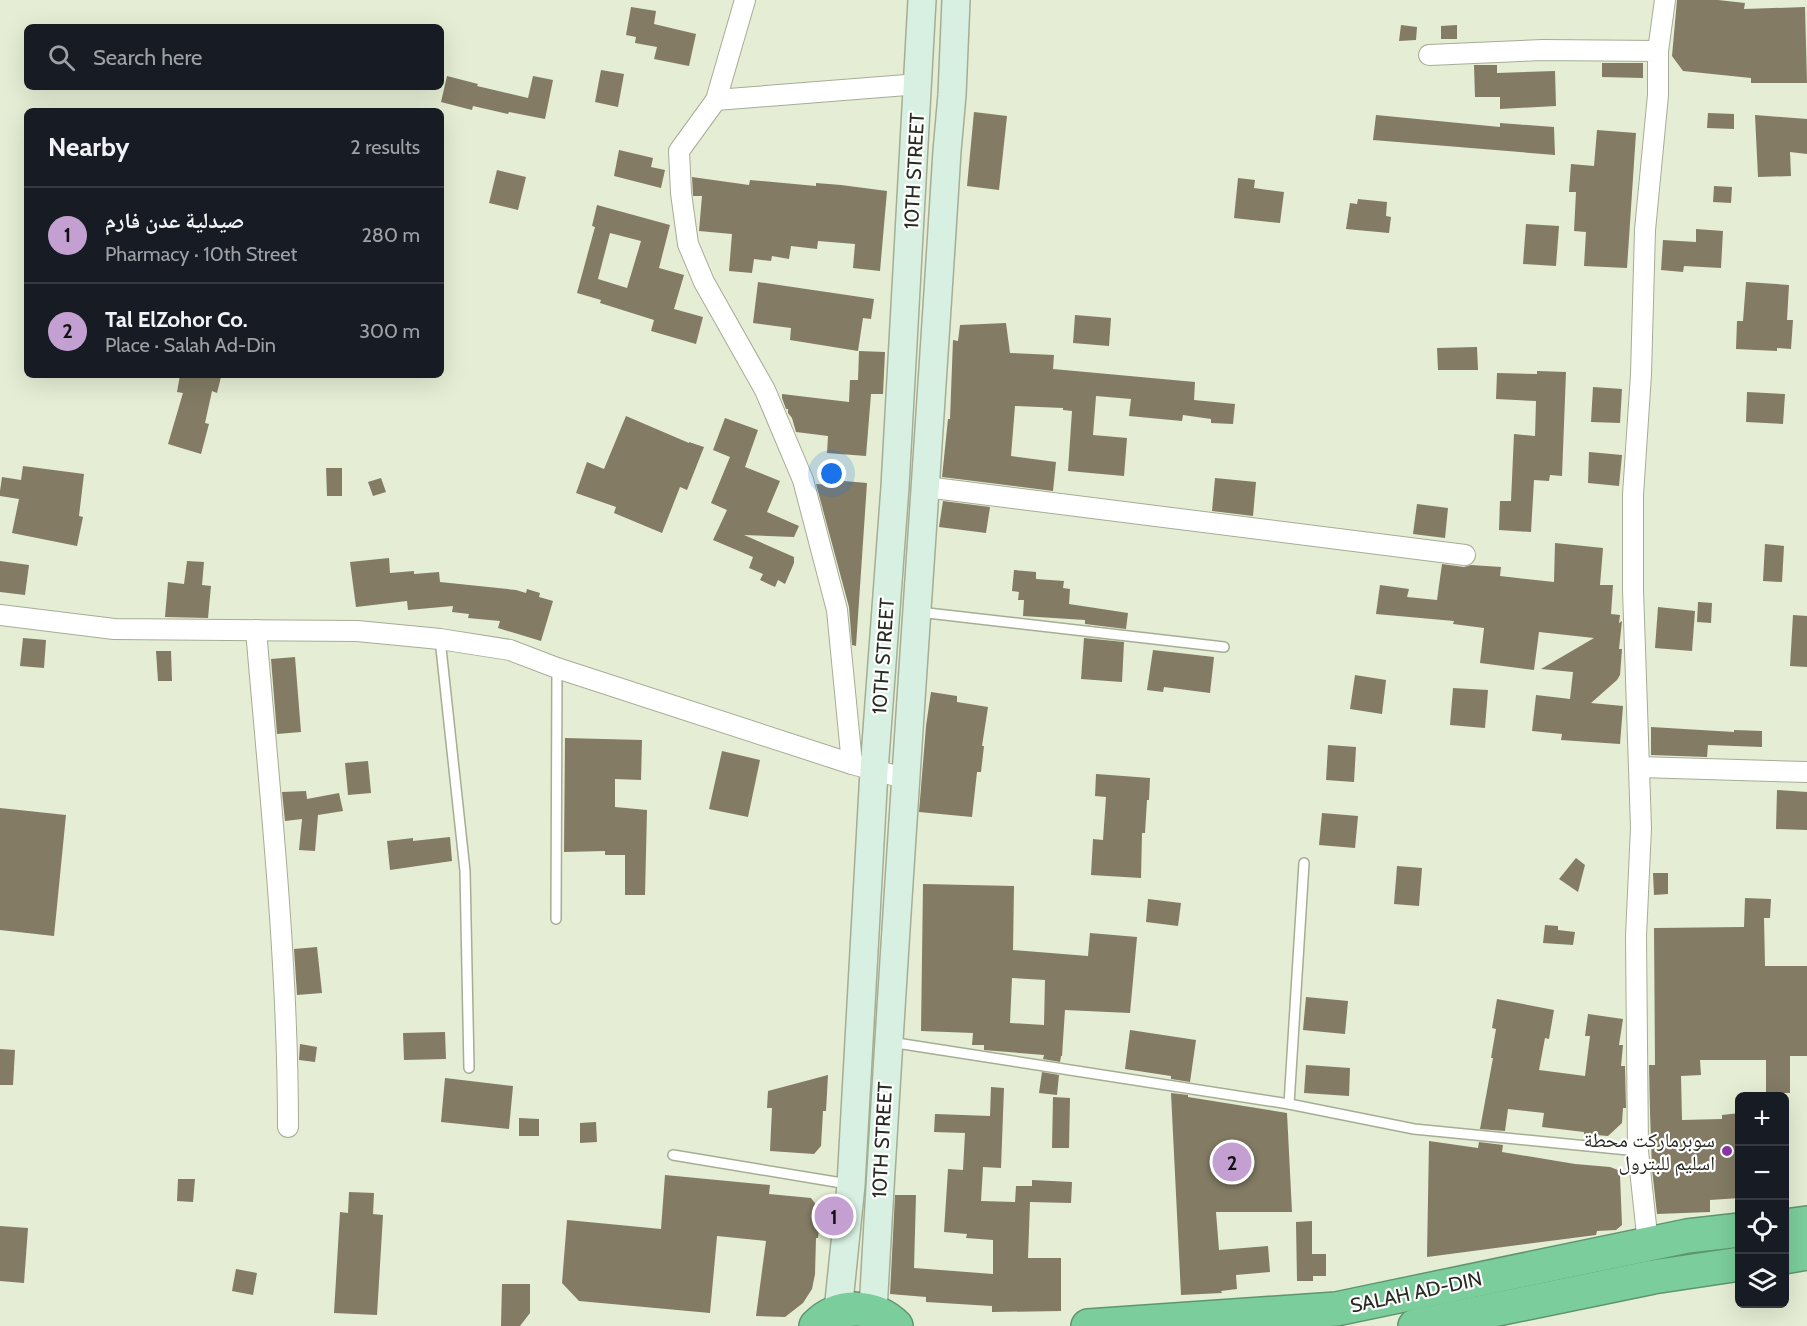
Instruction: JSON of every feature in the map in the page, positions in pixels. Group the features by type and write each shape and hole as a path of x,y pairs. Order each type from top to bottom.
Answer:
{"highway":[{"path":"1789,1225 1807,1223"},
{"name":"SALAH AD-DIN","path":"1088,1326 1336,1309 1687,1236 1735,1231"},
{"path":"1789,1256 1807,1253"},
{"name":"SALAH AD-DIN","path":"1415,1326 1653,1277 1735,1265"},
{"path":"827,1319 855,1309 884,1318"}],"main road":[{"name":"10TH STREET","path":"827,1319 851,1185 863,767 895,487 922,0"},
{"name":"10TH STREET","path":"884,1318 888,1041 952,95 956,0"}],"street":[{"path":"745,0 716,99 679,151 681,193 688,244 704,282 765,390 803,480 837,609 863,767"},
{"path":"1648,1244 1638,1151 1636,936 1641,828 1633,590 1633,495 1641,374 1645,230 1658,95 1658,51 1665,0"},
{"path":"1429,55 1543,50 1658,51"},
{"path":"716,99 919,84"},
{"path":"926,488 1465,555"},
{"path":"0,615 114,629 357,631 440,639 510,650 557,668 863,767 904,778"},
{"path":"256,630 288,1043 288,1127"},
{"path":"1639,767 1807,772"}],"lane":[{"path":"917,612 1224,647"},
{"path":"440,639 465,872 468,1068"},
{"path":"556,919 557,668"},
{"path":"1289,1104 1304,863"},
{"path":"888,1041 1289,1104 1414,1129 1638,1151"},
{"path":"673,1155 851,1185"}],"building":[{"path":"1677,0 1718,0 1745,3 1744,9 1805,7 1807,83 1751,83 1751,78 1683,71 1672,56"},
{"path":"631,7 656,11 654,24 696,34 689,66 654,59 657,47 635,43 636,37 626,35"},
{"path":"1401,25 1417,27 1416,40 1399,41"},
{"path":"1457,25 1457,39 1441,39 1441,26"},
{"path":"1602,63 1643,63 1643,78 1602,77"},
{"path":"1474,65 1497,65 1497,73 1555,71 1556,106 1500,109 1500,97 1475,97"},
{"path":"601,70 624,74 618,107 595,102"},
{"path":"447,76 528,98 533,76 553,80 545,119 473,106 472,110 441,102"},
{"path":"974,112 1007,116 999,190 967,186"},
{"path":"1708,113 1734,114 1734,129 1707,128"},
{"path":"1376,115 1500,127 1500,123 1554,127 1555,155 1373,140"},
{"path":"1755,115 1807,119 1807,154 1790,152 1791,176 1758,177"},
{"path":"1597,130 1636,133 1627,268 1584,266 1586,232 1574,231 1576,192 1569,192 1571,164 1594,166"},
{"path":"619,150 653,158 651,167 665,170 661,188 614,176"},
{"path":"497,170 526,177 518,210 489,203"},
{"path":"692,177 749,185 750,180 816,186 816,183 841,185 887,191 880,271 853,268 855,244 818,241 817,249 791,246 789,259 772,256 771,261 754,259 752,273 729,271 732,234 699,231 702,196 693,196"},
{"path":"1238,178 1255,180 1254,188 1284,192 1280,223 1234,218"},
{"path":"1714,186 1732,187 1731,203 1713,202"},
{"path":"1358,199 1387,202 1386,216 1391,217 1389,233 1346,229 1350,203 1357,204"},
{"path":"597,205 670,225 659,268 684,275 674,309 703,317 696,344 651,331 654,320 600,303 601,300 577,293 595,227 592,226","holes":["610,233 641,241 627,288 598,279"]},
{"path":"1526,224 1559,226 1556,266 1523,264"},
{"path":"1696,229 1723,231 1721,268 1684,266 1683,272 1661,270 1663,240 1696,242"},
{"path":"758,282 874,299 871,319 863,318 858,351 790,340 791,328 753,323"},
{"path":"1746,282 1789,285 1787,320 1793,320 1791,349 1777,348 1777,351 1736,349 1737,321 1743,321"},
{"path":"1075,315 1111,318 1109,346 1073,343"},
{"path":"1006,323 1010,353 1054,355 1053,369 1195,382 1194,400 1235,404 1233,424 1211,423 1211,419 1183,415 1182,421 1129,416 1131,399 1096,396 1093,435 1127,438 1124,476 1068,471 1072,411 1063,410 1063,408 1015,406 1011,456 1056,462 1053,491 942,477 948,419 950,419 953,340 958,341 960,325"},
{"path":"1477,347 1478,370 1438,370 1437,348"},
{"path":"859,351 885,352 883,394 871,394 866,456 827,453 828,436 796,432 782,394 849,402 850,380 858,380"},
{"path":"1537,371 1566,372 1562,476 1550,475 1549,481 1534,480 1531,532 1499,530 1500,501 1511,501 1514,434 1535,436 1536,401 1496,399 1497,373 1537,374"},
{"path":"179,378 221,378 217,393 212,391 205,423 209,424 201,454 168,444 183,393 177,392"},
{"path":"1593,387 1622,389 1620,423 1591,422"},
{"path":"1747,392 1785,394 1783,424 1746,422"},
{"path":"626,416 689,443 704,447 687,490 680,487 662,533 614,513 616,507 576,493 587,462 604,469"},
{"path":"725,418 758,430 745,467 780,481 767,512 799,526 794,537 744,535 794,557 794,563 785,584 778,580 775,587 760,580 763,574 749,568 753,557 713,540 727,510 711,503 730,457 713,450"},
{"path":"1589,452 1622,455 1619,486 1588,483"},
{"path":"23,466 84,474 79,516 83,517 77,546 12,533 19,499 0,496 2,477 21,480"},
{"path":"326,468 342,468 342,496 327,496"},
{"path":"381,478 386,492 373,496 368,482"},
{"path":"1215,478 1256,482 1253,516 1212,511"},
{"path":"832,480 867,483 856,646 852,645 849,607 816,484 832,485"},
{"path":"943,501 990,507 986,533 939,527"},
{"path":"1417,504 1448,508 1445,538 1413,534"},
{"path":"1555,543 1603,548 1600,585 1613,585 1611,614 1620,615 1619,623 1622,621 1619,649 1622,649 1620,675 1591,703 1623,706 1620,744 1561,740 1562,734 1532,731 1536,695 1570,699 1573,672 1541,669 1594,638 1539,632 1534,670 1480,663 1484,628 1453,624 1454,621 1376,614 1380,585 1409,589 1407,597 1437,600 1442,564 1464,567 1471,565 1501,567 1500,576 1554,582"},
{"path":"1765,544 1784,546 1782,582 1763,581"},
{"path":"389,558 390,573 439,572 440,582 526,593 527,589 540,593 539,597 553,601 541,641 498,628 500,621 468,618 469,614 452,612 453,606 408,610 407,601 356,607 350,562"},
{"path":"0,561 29,565 25,595 0,592"},
{"path":"187,561 204,562 202,585 211,586 208,618 165,617 168,582 184,584"},
{"path":"1014,570 1036,572 1036,579 1064,581 1063,588 1070,589 1069,604 1128,613 1126,629 1085,624 1085,620 1023,616 1024,600 1018,600 1019,592 1012,591"},
{"path":"1698,602 1712,603 1711,623 1697,622"},
{"path":"1658,607 1695,611 1692,651 1655,648"},
{"path":"1793,615 1807,616 1807,667 1790,666"},
{"path":"23,638 46,640 44,668 20,666"},
{"path":"1084,638 1124,642 1122,682 1081,679"},
{"path":"1153,650 1214,657 1210,693 1164,687 1163,692 1147,690"},
{"path":"156,651 171,651 172,681 158,681"},
{"path":"295,657 301,732 277,734 271,659"},
{"path":"1355,675 1386,680 1382,714 1350,709"},
{"path":"1453,688 1488,690 1485,728 1450,725"},
{"path":"931,692 957,696 957,702 988,707 981,772 977,772 972,817 919,812"},
{"path":"1651,727 1734,732 1734,730 1762,731 1762,747 1708,745 1707,757 1651,755"},
{"path":"565,738 642,740 641,780 615,779 615,807 647,810 645,895 625,895 625,855 605,855 605,851 564,852"},
{"path":"1328,745 1356,747 1354,782 1326,780"},
{"path":"722,751 760,760 748,817 709,809"},
{"path":"368,761 371,793 348,795 345,763"},
{"path":"1096,774 1150,778 1145,833 1142,833 1141,878 1091,875 1093,839 1103,840 1106,797 1095,796"},
{"path":"1777,790 1807,792 1807,830 1776,829"},
{"path":"306,791 307,799 339,793 343,811 318,815 315,851 299,850 302,819 285,821 282,792"},
{"path":"0,808 66,815 54,936 0,930"},
{"path":"1322,813 1358,816 1355,848 1319,845"},
{"path":"450,837 452,861 390,870 387,841"},
{"path":"1576,858 1585,865 1578,892 1559,879"},
{"path":"1397,866 1422,868 1419,906 1394,904"},
{"path":"1653,873 1668,873 1668,894 1654,895"},
{"path":"923,884 1014,886 1013,950 1088,956 1090,933 1137,937 1130,1013 1065,1010 1060,1062 1043,1059 1044,1055 984,1050 984,1045 972,1045 973,1033 921,1031","holes":["1012,978 1045,980 1044,1025 1010,1023"]},
{"path":"1745,898 1771,899 1770,918 1764,918 1765,966 1807,966 1807,1056 1790,1056 1790,1093 1766,1092 1766,1060 1700,1060 1701,1075 1681,1076 1682,1120 1722,1119 1722,1115 1735,1114 1735,1198 1710,1200 1710,1212 1657,1214 1652,1169 1649,1065 1655,1065 1654,928 1744,927"},
{"path":"1148,899 1181,903 1178,926 1146,922"},
{"path":"1545,925 1558,926 1558,930 1575,932 1573,945 1543,943"},
{"path":"317,947 322,993 297,995 294,949"},
{"path":"1306,997 1348,1001 1345,1034 1303,1030"},
{"path":"1497,999 1554,1010 1549,1039 1545,1038 1539,1070 1585,1076 1590,1036 1585,1036 1588,1014 1623,1019 1619,1045 1623,1045 1621,1066 1625,1066 1626,1108 1623,1108 1622,1123 1608,1136 1542,1127 1544,1113 1508,1109 1505,1131 1480,1129 1493,1058 1491,1058 1496,1029 1492,1028"},
{"path":"1130,1030 1196,1040 1190,1082 1171,1079 1171,1076 1125,1069"},
{"path":"445,1032 446,1059 404,1060 403,1033"},
{"path":"300,1044 317,1047 315,1062 299,1060"},
{"path":"0,1049 15,1050 13,1085 0,1085"},
{"path":"1306,1065 1350,1068 1349,1096 1304,1093"},
{"path":"1042,1072 1059,1075 1057,1095 1039,1093"},
{"path":"828,1075 821,1146 814,1154 770,1151 772,1108 767,1108 768,1091"},
{"path":"445,1078 513,1086 509,1129 441,1122"},
{"path":"991,1087 1004,1088 1001,1168 983,1167 981,1201 1015,1202 1016,1186 1032,1186 1032,1180 1072,1182 1071,1203 1030,1202 1028,1258 1061,1258 1061,1311 992,1312 992,1306 926,1302 926,1297 890,1294 895,1195 916,1195 914,1268 993,1274 993,1240 966,1238 967,1234 944,1232 948,1169 963,1170 965,1133 934,1132 935,1114 990,1116"},
{"path":"1171,1093 1287,1113 1292,1212 1216,1212 1219,1250 1268,1246 1270,1272 1236,1275 1237,1289 1221,1291 1222,1293 1181,1295"},
{"path":"1053,1097 1070,1098 1069,1148 1052,1148"},
{"path":"519,1118 539,1119 539,1136 519,1136"},
{"path":"596,1122 597,1142 580,1143 580,1123"},
{"path":"1429,1141 1478,1148 1479,1142 1503,1145 1502,1152 1618,1170 1622,1225 1616,1230 1597,1231 1596,1235 1427,1257"},
{"path":"665,1175 770,1185 769,1194 811,1198 821,1211 818,1238 816,1238 815,1274 812,1289 803,1303 785,1317 756,1316 766,1241 717,1236 710,1313 579,1301 562,1283 567,1220 661,1229"},
{"path":"178,1179 195,1179 193,1202 177,1201"},
{"path":"349,1192 374,1193 373,1214 383,1215 377,1315 334,1313 340,1212 348,1213"},
{"path":"1312,1221 1312,1254 1326,1254 1326,1276 1313,1276 1313,1281 1297,1281 1296,1222"},
{"path":"0,1226 28,1228 24,1283 0,1281"},
{"path":"236,1269 257,1273 253,1295 232,1291"},
{"path":"502,1284 530,1284 530,1313 520,1326 501,1326"}],"place":[{"name":"سوبرماركت محطة اسليم للبترول","path":"1727,1151"},
{"name":"Tal ElZohor Co.","path":"1232,1162"},
{"name":"صيدلية عدن فارم","path":"834,1216"}]}
